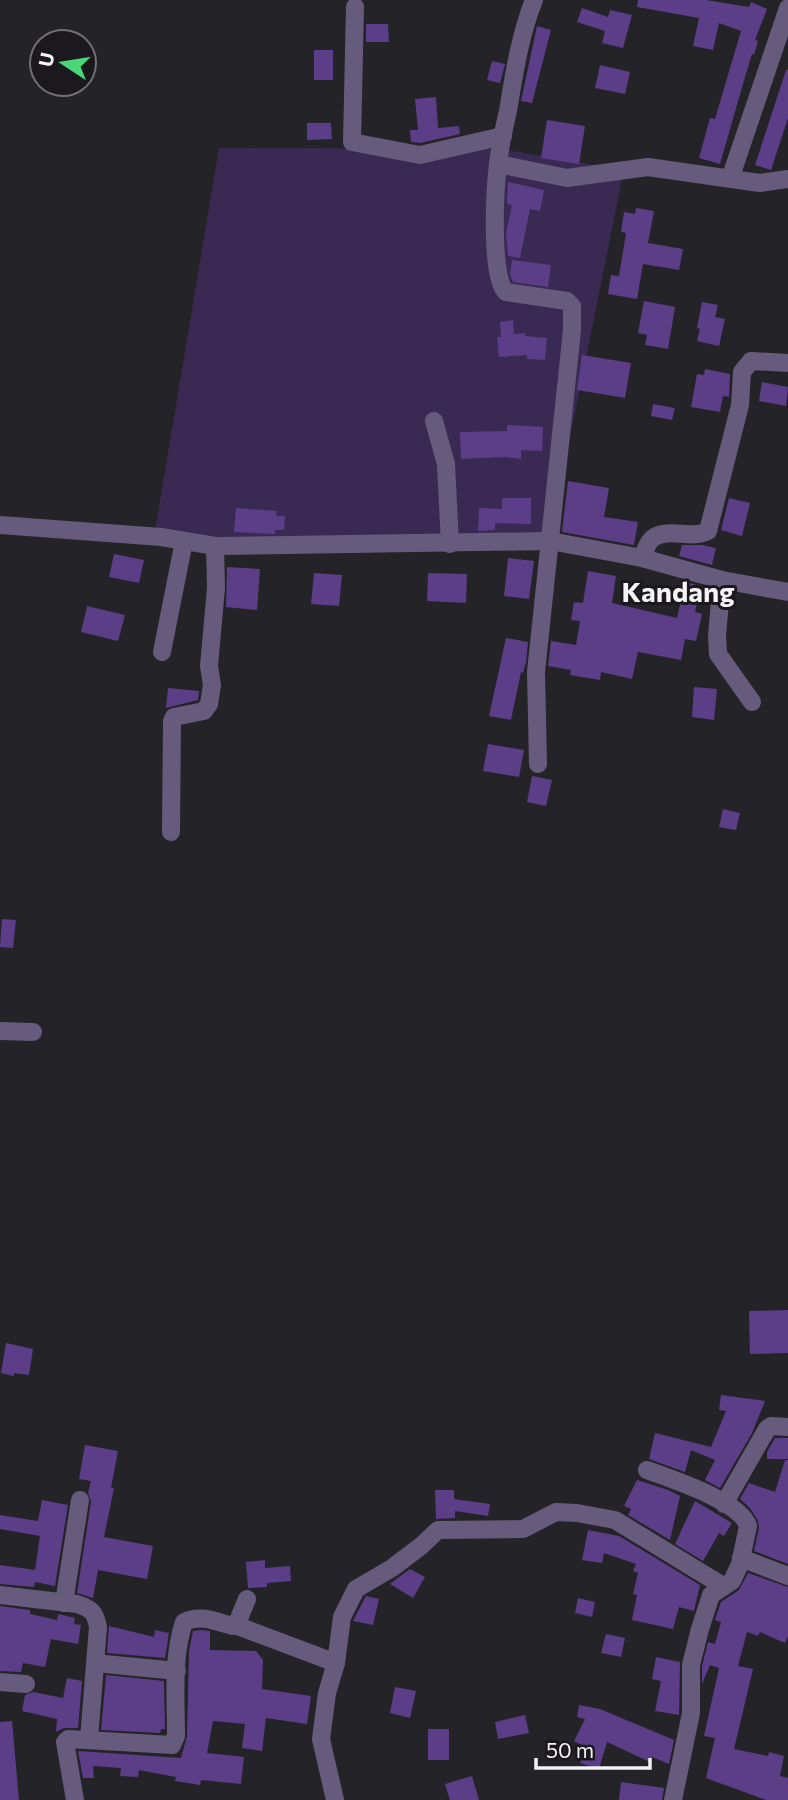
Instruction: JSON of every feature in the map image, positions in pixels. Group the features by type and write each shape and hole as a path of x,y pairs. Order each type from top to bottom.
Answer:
{"street":[{"path":"534,0 514,77 498,164 495,244 501,285 511,294 568,301 572,306 572,330 536,672 538,764"},
{"path":"355,7 352,142 420,155 503,136"},
{"path":"730,179 788,8"},
{"path":"498,164 568,178 648,167 760,183 788,179"},
{"path":"642,558 649,542 661,534 696,535 708,531 740,405 743,372 751,361 788,363"},
{"path":"435,421 446,464 450,544"},
{"path":"0,525 215,546 550,541 642,558 722,580 788,593"},
{"path":"162,652 184,541"},
{"path":"171,832 172,720 174,717 204,711 209,704 211,691 209,664 216,588 215,546"},
{"path":"722,580 718,654 752,702"},
{"path":"0,1031 33,1032"},
{"path":"724,1504 767,1429 771,1426 788,1427"},
{"path":"647,1470 697,1489 741,1513 747,1522 748,1530 732,1581 709,1599 691,1665 691,1713 673,1800"},
{"path":"64,1603 80,1500"},
{"path":"335,1800 321,1739 342,1617 356,1589 392,1568 438,1531 523,1529 556,1513 577,1513 615,1520 723,1586"},
{"path":"741,1558 788,1576"},
{"path":"0,1595 89,1608 96,1615 98,1627 89,1739"},
{"path":"235,1625 247,1599"},
{"path":"75,1800 64,1744 68,1739 172,1745 176,1736 177,1671 184,1622 204,1618 235,1625 336,1663"},
{"path":"95,1663 177,1671"},
{"path":"0,1682 26,1684"}],"shaded area":[{"path":"219,148 501,149 624,170 549,541 154,537"}],"building":[{"path":"638,0 706,0 749,7 751,2 767,9 755,40 758,41 720,164 699,158 710,118 715,119 741,31 719,23 713,50 693,46 699,18 637,7"},
{"path":"582,8 608,17 610,10 632,15 623,48 602,43 605,31 577,22"},
{"path":"366,24 388,24 389,42 366,42"},
{"path":"537,26 551,30 532,103 521,101"},
{"path":"314,50 333,50 333,80 314,80"},
{"path":"492,61 505,64 500,83 487,80"},
{"path":"600,65 630,72 625,94 595,88"},
{"path":"786,70 788,118 771,170 755,165"},
{"path":"436,97 438,128 459,126 460,134 420,143 411,142 410,130 418,130 415,99"},
{"path":"547,120 585,126 579,164 541,158"},
{"path":"307,123 331,123 332,139 307,140"},
{"path":"508,182 544,190 540,211 530,209 520,258 508,256 506,233 512,205 507,204"},
{"path":"636,208 654,211 648,243 683,249 679,270 643,264 637,299 608,294 611,275 619,276 626,233 621,232 624,212 635,214"},
{"path":"512,260 551,265 548,287 513,282 510,274"},
{"path":"644,301 675,307 668,349 645,345 647,335 638,333"},
{"path":"702,302 718,305 715,317 725,319 719,346 697,341"},
{"path":"513,320 514,334 525,333 525,336 547,338 545,360 527,359 527,355 499,357 497,337 501,337 500,322"},
{"path":"582,355 631,363 625,398 577,390"},
{"path":"705,369 730,374 729,397 723,396 720,412 691,407 697,374 704,375"},
{"path":"762,382 788,387 786,406 759,401"},
{"path":"653,404 675,408 672,420 651,416"},
{"path":"507,425 543,427 542,451 521,450 521,459 461,459 460,432 507,431"},
{"path":"568,481 609,488 604,517 638,522 634,545 562,532"},
{"path":"502,498 531,498 531,524 495,523 495,530 478,531 479,508 502,509"},
{"path":"729,498 750,503 742,536 721,530"},
{"path":"236,508 277,511 276,516 285,516 284,530 275,530 275,534 234,532"},
{"path":"682,545 716,548 712,565 679,556"},
{"path":"114,554 144,560 139,583 109,577"},
{"path":"508,558 534,561 529,599 504,596"},
{"path":"227,567 260,569 257,610 226,607"},
{"path":"588,571 616,576 612,603 677,618 685,582 701,586 695,612 702,614 696,641 685,639 681,660 638,652 632,679 601,672 600,680 570,675 571,670 548,666 551,641 576,645 580,621 571,620 574,602 583,603"},
{"path":"314,573 342,575 339,606 311,604"},
{"path":"428,573 467,574 466,603 427,601"},
{"path":"87,606 125,615 118,641 81,632"},
{"path":"506,638 528,642 526,662 523,673 521,672 511,720 489,716"},
{"path":"694,687 717,689 714,720 692,717"},
{"path":"168,688 199,691 198,700 166,708"},
{"path":"488,744 524,750 519,777 483,771"},
{"path":"532,776 552,780 546,806 527,802"},
{"path":"723,809 740,813 736,830 719,827"},
{"path":"2,919 16,920 13,948 0,947"},
{"path":"788,1310 788,1353 750,1354 749,1311"},
{"path":"6,1343 33,1349 29,1375 1,1373"},
{"path":"721,1395 765,1401 752,1433 720,1488 705,1480 715,1460 691,1450 685,1472 649,1459 655,1433 711,1447 726,1411 719,1410"},
{"path":"775,1438 788,1438 788,1459 767,1459 767,1452"},
{"path":"85,1445 118,1451 104,1537 153,1546 147,1579 98,1570 93,1598 77,1593 91,1502 88,1493 91,1481 79,1479"},
{"path":"785,1460 788,1460 788,1564 754,1551 758,1521 740,1499 749,1483 775,1492"},
{"path":"637,1480 680,1496 670,1540 628,1515 631,1509 624,1506"},
{"path":"435,1490 454,1490 454,1499 490,1504 488,1516 455,1511 455,1518 436,1519"},
{"path":"42,1500 68,1505 55,1586 35,1582 34,1587 0,1584 0,1565 35,1570 40,1536 0,1529 0,1515 38,1521"},
{"path":"695,1501 732,1523 724,1536 719,1533 703,1561 675,1544"},
{"path":"588,1530 619,1536 700,1585 694,1611 679,1607 673,1629 632,1620 637,1595 633,1594 638,1573 633,1571 636,1564 604,1553 602,1563 582,1560"},
{"path":"265,1560 265,1568 290,1566 291,1581 248,1588 246,1562"},
{"path":"410,1569 425,1577 413,1598 390,1584"},
{"path":"748,1573 788,1587 788,1636 785,1643 760,1632 758,1636 747,1632 738,1666 753,1669 734,1749 768,1756 769,1752 784,1756 780,1776 788,1778 788,1800 766,1800 706,1778 715,1738 704,1736 719,1668 710,1665 702,1684 702,1666 708,1642 715,1644 721,1622 715,1620 721,1602 739,1590"},
{"path":"366,1596 379,1599 373,1625 353,1621"},
{"path":"578,1598 595,1602 592,1617 575,1613"},
{"path":"0,1606 30,1610 30,1614 57,1620 58,1614 75,1618 74,1624 81,1625 78,1644 51,1639 45,1667 23,1663 21,1672 0,1671"},
{"path":"109,1626 154,1637 155,1630 169,1633 165,1658 107,1653"},
{"path":"193,1631 210,1631 210,1650 256,1651 263,1660 262,1689 311,1696 307,1724 266,1718 262,1751 242,1748 245,1724 213,1721 207,1753 244,1757 241,1784 201,1780 200,1785 139,1770 138,1777 120,1776 121,1768 93,1766 94,1778 83,1778 78,1751 181,1758 187,1736 189,1651"},
{"path":"606,1634 625,1638 621,1657 601,1653"},
{"path":"656,1657 680,1662 679,1715 655,1711 661,1681 652,1679"},
{"path":"106,1675 164,1681 165,1729 161,1729 160,1733 101,1730"},
{"path":"67,1678 82,1681 78,1728 64,1728 56,1732 57,1719 22,1711 25,1695 33,1692 63,1698"},
{"path":"395,1687 416,1691 410,1718 390,1713"},
{"path":"579,1705 600,1709 674,1740 669,1764 652,1757 650,1762 607,1742 599,1769 580,1763 585,1747 574,1741 585,1719 577,1717"},
{"path":"525,1715 529,1733 498,1739 495,1722"},
{"path":"12,1721 19,1800 0,1800 0,1722"},
{"path":"428,1729 449,1729 449,1760 428,1760"},
{"path":"472,1776 479,1800 450,1800 445,1784"},
{"path":"621,1782 664,1788 662,1800 619,1800"}],"district":[{"name":"Kandang","path":"678,592"}]}
